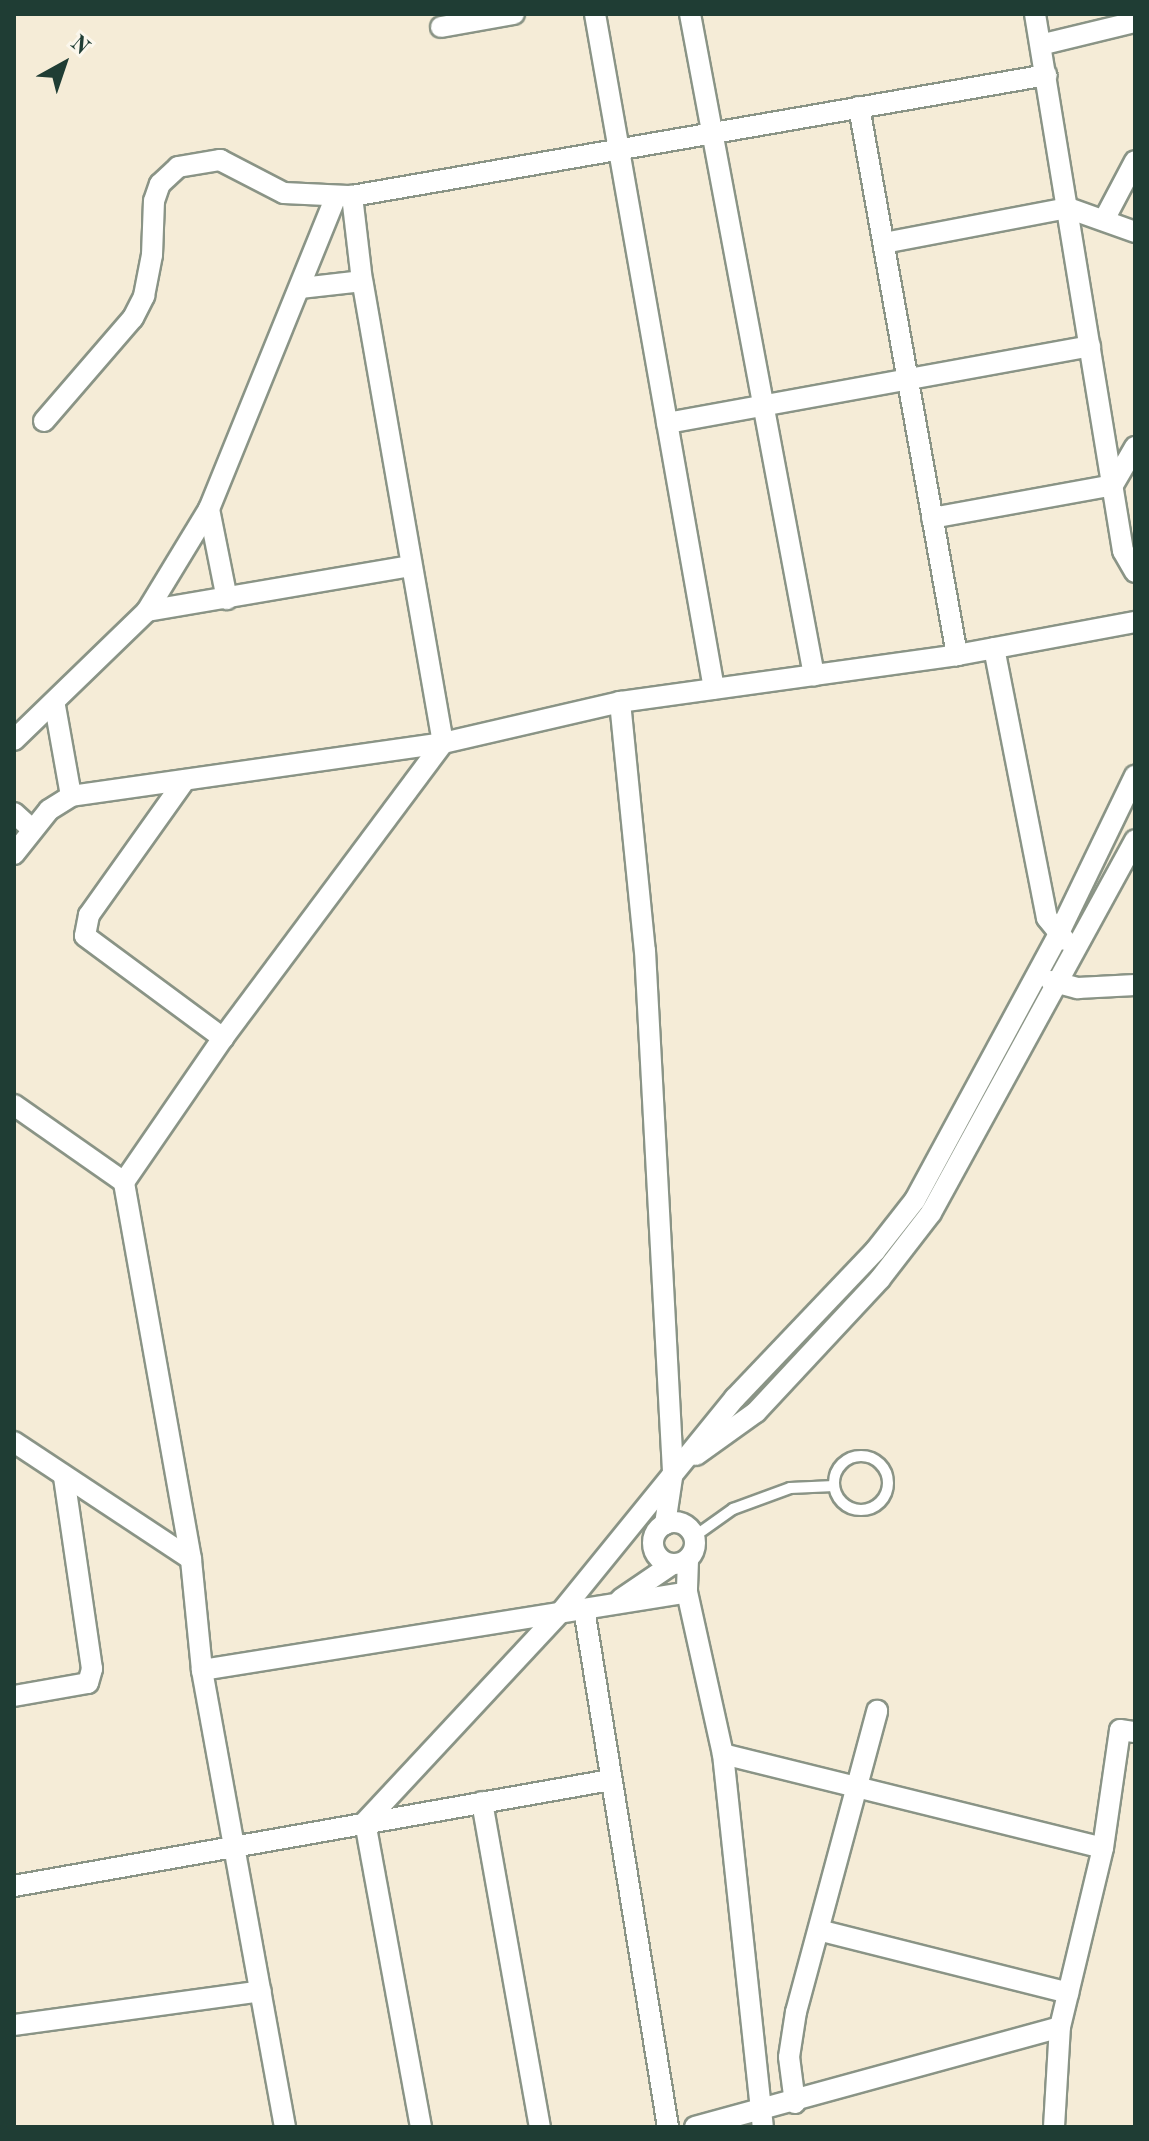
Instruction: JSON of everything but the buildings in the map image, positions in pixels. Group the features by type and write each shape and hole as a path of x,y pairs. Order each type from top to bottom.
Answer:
{"street":[{"path":"441,27 514,14"},
{"path":"595,14 714,689"},
{"path":"690,14 814,675"},
{"path":"1035,14 1044,44 1123,551 1135,572"},
{"path":"1044,44 1135,22"},
{"path":"44,421 133,318 144,296 152,255 154,201 160,184 178,167 220,160 284,193 344,196 1047,75"},
{"path":"859,107 957,655"},
{"path":"1105,218 1135,161"},
{"path":"285,2127 202,1670 191,1559 124,1182 223,1038 443,743 362,281 344,196"},
{"path":"14,740 55,706 147,611 209,509 301,288 344,196"},
{"path":"884,243 1068,208 1105,218 1135,232"},
{"path":"301,288 362,281"},
{"path":"667,423 1090,346"},
{"path":"932,518 1113,485 1135,447"},
{"path":"209,509 227,599"},
{"path":"147,611 410,566"},
{"path":"14,854 32,829 71,796 443,743 620,702 957,655 1135,622"},
{"path":"994,648 1047,918 1058,935 1079,949"},
{"path":"620,702 645,951 673,1471 661,1527 653,1547 679,1563 723,1754 762,2120"},
{"path":"55,706 71,796"},
{"path":"365,1822 561,1612 673,1471 915,1200 1058,935 1135,776"},
{"path":"185,780 89,915 85,936 223,1038"},
{"path":"14,813 32,829"},
{"path":"673,1471 756,1412 880,1279 958,1171 1135,840"},
{"path":"1037,974 1060,985 1135,985"},
{"path":"14,1105 124,1182"},
{"path":"14,1442 191,1559"},
{"path":"14,1696 88,1683 92,1669 64,1477"},
{"path":"600,1560 661,1527 682,1523 695,1536 679,1563 614,1604"},
{"path":"202,1670 687,1592"},
{"path":"584,1609 668,2127"},
{"path":"795,2103 789,2057 796,2012 822,1931 877,1711"},
{"path":"1054,2127 1060,2027 1103,1848 1127,1731 1135,1713"},
{"path":"723,1754 1103,1848"},
{"path":"14,1886 610,1780"},
{"path":"482,1802 540,2127"},
{"path":"365,1822 421,2127"},
{"path":"822,1931 1068,1993"},
{"path":"14,2025 261,1991"},
{"path":"695,2127 762,2120 795,2103 1060,2027"}],"lane":[{"path":"858,1456 883,1467 888,1480 877,1505 864,1510 850,1508 834,1486 845,1461 858,1456"},
{"path":"695,1536 733,1509 790,1488 834,1486"}]}
